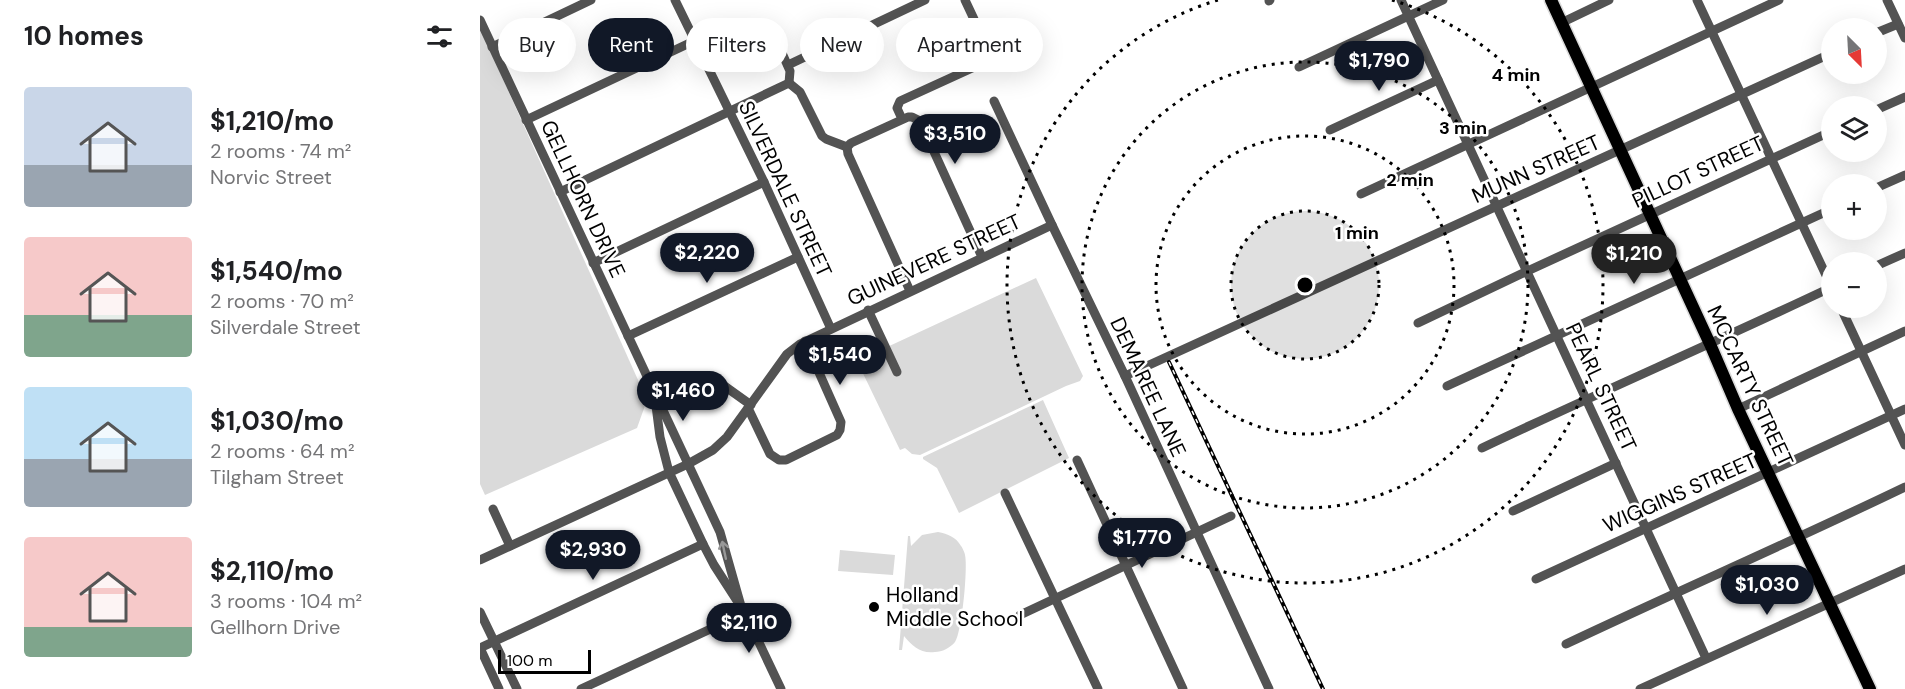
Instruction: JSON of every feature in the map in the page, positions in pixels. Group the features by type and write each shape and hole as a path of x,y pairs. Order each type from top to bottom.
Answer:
{"main road":[{"name":"MCCARTY STREET","path":"1551,0 1738,409 1870,689"}],"street":[{"path":"492,47 591,0"},
{"name":"SILVERDALE STREET","path":"675,0 686,24"},
{"path":"560,192 789,83 791,77 788,65 925,0"},
{"path":"902,119 897,108 900,101 981,64 987,58 988,49 965,0"},
{"name":"PEARL STREET","path":"1401,0 1706,658"},
{"path":"1299,67 1443,0"},
{"path":"1561,23 1609,0"},
{"path":"1697,0 1821,265"},
{"path":"1361,194 1779,0"},
{"path":"1887,0 1905,38"},
{"name":"GELLHORN DRIVE","path":"480,20 720,532 727,562 743,609"},
{"path":"1887,28 1898,24"},
{"path":"526,120 686,45"},
{"name":"MUNN STREET","path":"1125,376 1821,58"},
{"name":"SILVERDALE STREET","path":"709,72 764,182 831,329"},
{"path":"1330,130 1438,80"},
{"path":"789,83 800,92 822,136 847,147"},
{"path":"1887,105 1905,97"},
{"name":"DEMAREE LANE","path":"994,100 1125,376 1269,689"},
{"path":"847,147 902,119 912,117 920,121 982,257"},
{"name":"PILLOT STREET","path":"1418,323 1821,136"},
{"path":"847,147 848,154 910,291"},
{"path":"1887,183 1905,175"},
{"path":"593,263 764,182"},
{"path":"1447,387 1821,213"},
{"name":"GUINEVERE STREET","path":"480,560 705,455 721,444 788,354 805,341 1052,225"},
{"path":"1887,261 1905,253"},
{"path":"628,336 798,257"},
{"path":"1482,448 1821,292"},
{"path":"868,310 897,372"},
{"path":"1846,318 1905,445"},
{"path":"1738,409 1905,331"},
{"path":"723,385 749,407 770,454 776,459 786,460 835,438 839,433 841,422 805,341"},
{"name":"GELLHORN DRIVE","path":"654,393 660,437 669,472 703,544 743,609 780,687"},
{"name":"WIGGINS STREET","path":"1536,579 1905,409"},
{"path":"1077,460 1183,689"},
{"path":"1513,511 1616,464"},
{"path":"1566,644 1905,487"},
{"path":"1005,493 1098,689"},
{"path":"493,509 510,546"},
{"path":"1020,615 1231,516"},
{"path":"499,689 480,648 703,544"},
{"path":"1640,689 1905,568"},
{"path":"581,689 743,609"},
{"path":"480,612 517,689"},
{"path":"769,689 780,687"}],"shaded area":[{"path":"480,28 647,400 637,428 485,495 480,484"},
{"path":"1036,278 1083,376 1080,381 920,455 912,454 905,448 900,450 857,361"},
{"path":"1043,400 1069,458 959,513 937,468 923,457"},
{"path":"938,532 954,538 965,554 964,599 958,636 948,648 925,652 910,643 904,636 902,650 899,650 908,536 910,536 911,546 922,535"},
{"path":"840,550 895,555 893,575 838,571"}],"railway":[{"path":"1169,362 1323,689"}],"place":[{"name":"Holland Middle School","path":"874,607"}]}
